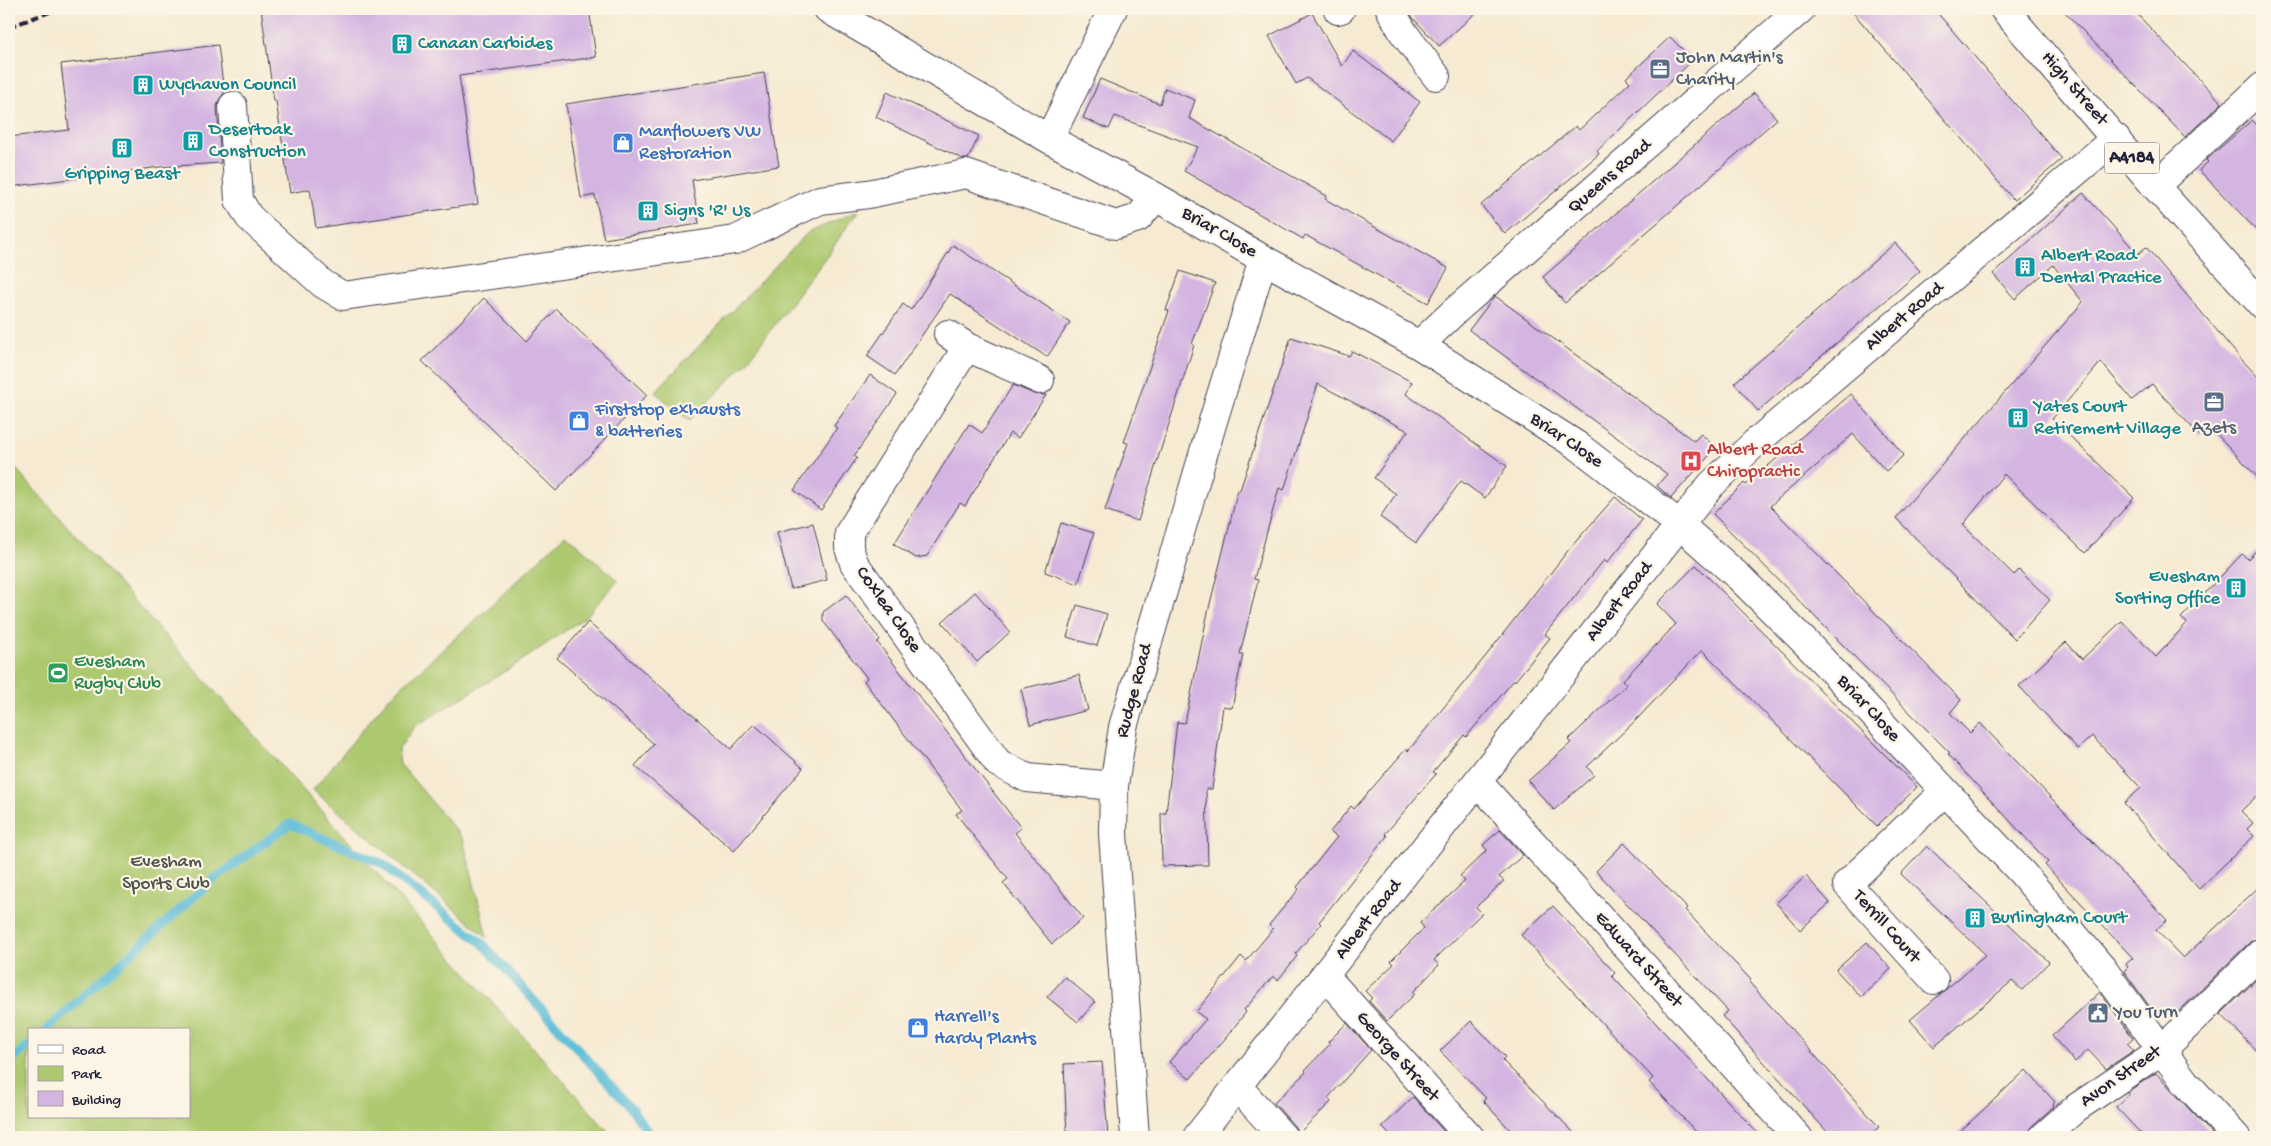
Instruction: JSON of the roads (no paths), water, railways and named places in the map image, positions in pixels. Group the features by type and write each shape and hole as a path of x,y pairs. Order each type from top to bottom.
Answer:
{"street":[{"name":"Briar Close","path":"828,9 1049,139 1156,196 1263,259 1419,345 1578,446 1679,524 1740,578 1808,645 2022,874 2102,968 2185,1082 2236,1137"},
{"path":"1049,139 1113,9"},
{"path":"1390,9 1403,32 1436,76"},
{"name":"Queens Road","path":"1419,345 1801,9"},
{"name":"High Street","path":"2004,9 2155,186 2262,305"},
{"path":"2155,186 2262,87"},
{"path":"233,106 239,200 249,217 323,284 343,296 735,240 820,200 868,194 966,174 1116,225 1138,218 1156,196"},
{"name":"Albert Road","path":"1197,1137 1711,485 1755,443 2116,138"},
{"name":"Rudge Road","path":"1135,1137 1113,834 1114,786 1123,727 1263,259"},
{"name":"Coxlea Close","path":"1040,380 958,341 849,533 849,548 854,563 998,763 1027,778 1114,786"},
{"name":"Edward Street","path":"1478,782 1798,1137"},
{"name":"Terrill Court","path":"1934,980 1846,884 1944,792"},
{"name":"Avon Street","path":"2043,1137 2076,1108 2162,1050 2262,952"},
{"name":"George Street","path":"1325,976 1470,1137"},
{"path":"1237,1086 1283,1137"}],"waterway":[{"path":"48,1028 214,879 290,824 381,863 482,943 632,1109 651,1137"},
{"path":"9,1063 28,1046"}],"railway":[{"path":"9,10 13,9"},
{"path":"9,27 58,9"}],"place":[{"name":"Canaan Carbides","path":"402,44"},
{"name":"John Martin's Charity","path":"1660,69"},
{"name":"Wychavon Council","path":"143,85"},
{"name":"Desertoak Construction","path":"193,141"},
{"name":"Manflowers VW Restoration","path":"623,143"},
{"name":"Gripping Beast","path":"122,148"},
{"name":"Signs 'R' Us","path":"648,211"},
{"name":"Albert Road Dental Practice","path":"2025,267"},
{"name":"Azets","path":"2214,402"},
{"name":"Yates Court Retirement Village","path":"2018,418"},
{"name":"Firststop exhausts & batteries","path":"579,421"},
{"name":"Albert Road Chiropractic","path":"1691,461"},
{"name":"Evesham Sorting Office","path":"2236,588"},
{"name":"Evesham Rugby Club","path":"58,673"},
{"name":"Burlingham Court","path":"1975,918"},
{"name":"You Turn","path":"2098,1013"},
{"name":"Harrell's Hardy Plants","path":"918,1028"}],"park label":[{"name":"Evesham Sports Club","path":"166,873"}]}
